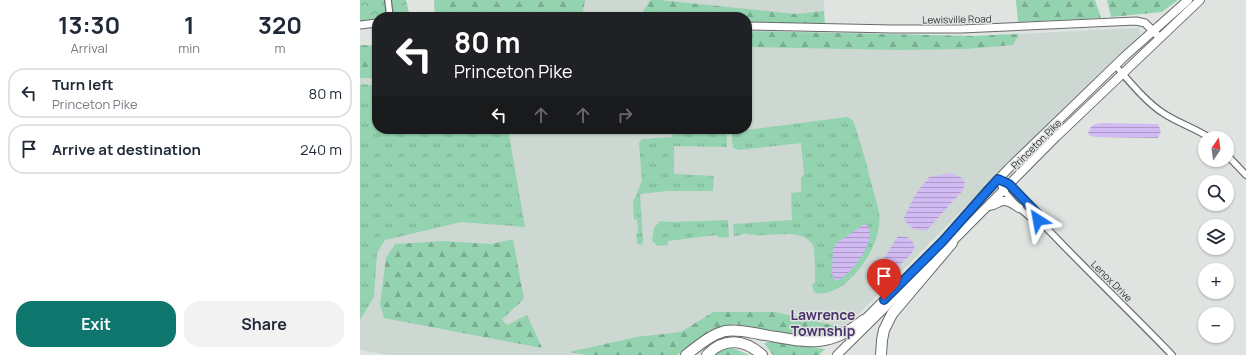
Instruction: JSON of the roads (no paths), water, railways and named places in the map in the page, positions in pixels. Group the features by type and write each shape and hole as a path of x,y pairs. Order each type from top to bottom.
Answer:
{"highway":[{"path":"881,355 884,330 892,314 952,243"},
{"path":"686,355 710,338 725,332 740,331 803,341 820,341 845,334 864,320"},
{"path":"706,355 716,346 734,342 746,344 762,355"}],"main road":[{"name":"Princeton Pike","path":"830,355 943,241 998,179 1115,65 1188,0"},
{"name":"Princeton Pike","path":"836,355 952,243 1006,187 1200,0"},
{"path":"988,206 996,205 1002,201 1019,208"}],"street":[{"path":"388,0 389,12"},
{"name":"Lewisville Road","path":"752,26 961,29 1136,21 1145,23 1160,38"},
{"path":"360,24 372,23"},
{"path":"1115,65 1154,107 1198,131"},
{"path":"1234,162 1246,175"},
{"name":"Lenox Drive","path":"998,179 1038,214 1038,220"},
{"name":"Lenox Drive","path":"1006,187 1019,208 1031,218 1038,220 1172,355"}],"district":[{"name":"Lawrence Township","path":"823,324"}]}
